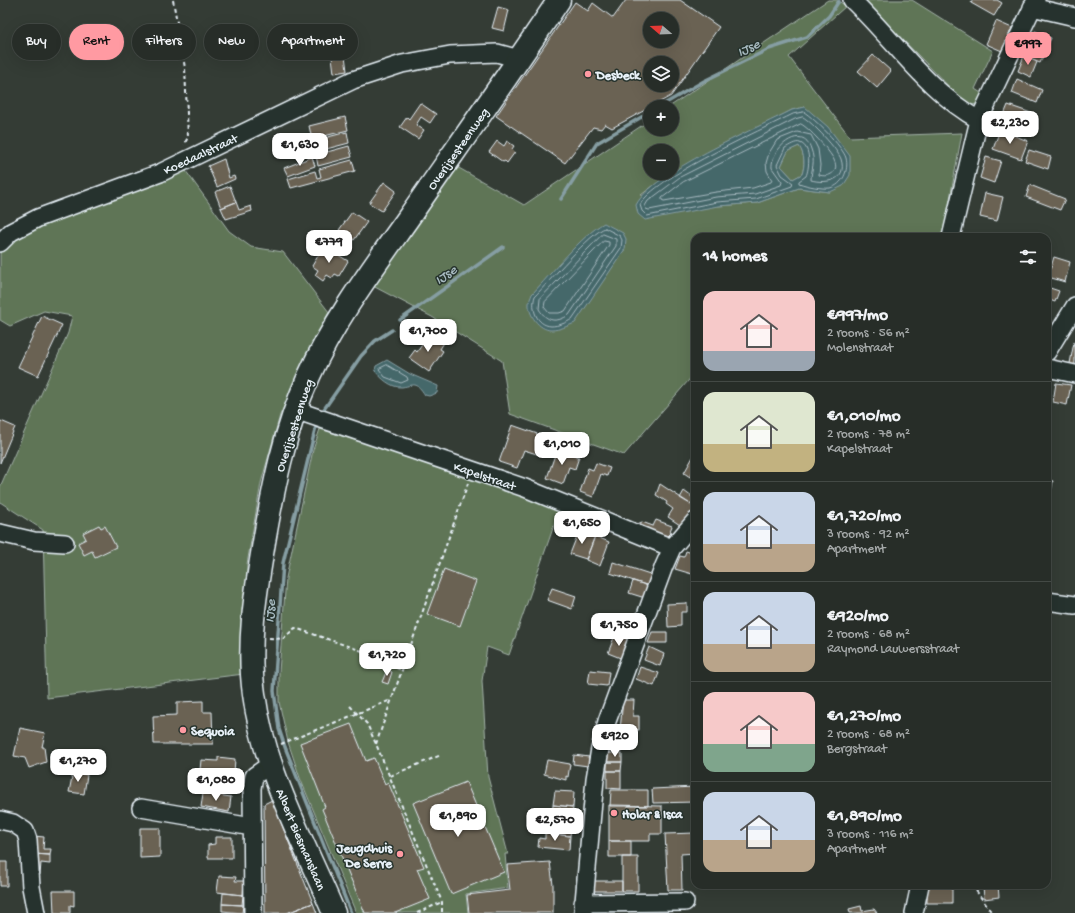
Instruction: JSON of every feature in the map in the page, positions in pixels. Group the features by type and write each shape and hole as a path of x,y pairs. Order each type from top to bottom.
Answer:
{"main road":[{"name":"Overijsesteenweg","path":"271,764 261,734 254,695 250,636 255,593 274,483 310,415 309,375 330,334 377,262 559,0"},
{"name":"Albert Biesmanslaan","path":"271,764 334,913"}],"street":[{"path":"852,0 941,93 964,112 979,120"},
{"path":"952,233 979,120 1034,4 1075,17"},
{"name":"Koedaalstraat","path":"0,242 11,232 38,218 160,173 353,80 402,64 450,55 497,53 519,59"},
{"path":"1051,345 1075,306"},
{"path":"1051,369 1075,374"},
{"name":"Kapelstraat","path":"310,415 525,488 672,548"},
{"path":"685,902 583,908 595,779 607,721 672,548 691,526"},
{"path":"0,533 34,541 65,543"},
{"path":"1051,602 1075,605"},
{"path":"253,913 252,788 254,776 271,764"},
{"path":"141,808 252,826"},
{"path":"0,820 13,823 25,831 28,840 36,913"},
{"path":"914,913 919,889"}],"path":[{"path":"173,0 185,68 188,137 182,148"},
{"path":"376,744 472,470"},
{"path":"270,638 283,639 295,628 374,655 382,663 402,670"},
{"path":"281,744 391,700"},
{"path":"350,706 367,724 376,744 442,902 442,913"},
{"path":"390,776 441,755"},
{"path":"975,889 992,913"},
{"path":"417,913 442,902"}],"green space":[{"path":"828,0 837,0 846,6 789,57 850,137 962,133 944,233 691,233 691,378 624,455 510,414 502,361 432,317 371,285 457,167 524,205 643,125 643,136 679,136 679,100","holes":["805,107 830,192 799,188 757,203 718,206 641,195 661,180 643,180 643,144 679,144 679,168 792,110","598,227 625,249 602,281 532,294"]},
{"path":"864,0 912,0 993,51 975,89 984,95 979,104 967,105"},
{"path":"799,146 804,160 804,167 802,174 793,179 781,166 788,151"},
{"path":"178,160 229,231 251,247 283,252 329,312 280,415 261,483 247,564 244,674 47,698 43,530 0,502 0,487 68,333 72,316 44,311 10,326 0,320 0,239"},
{"path":"320,429 476,478 560,508 509,655 487,647 482,681 488,777 508,854 505,854 508,888 466,894 468,913 356,913 300,778 288,742 279,702 279,672 286,578 313,450"}],"water":[{"path":"805,107 828,127 850,156 850,175 843,186 830,192 799,188 757,203 718,206 645,220 638,214 636,205 646,192 661,180 679,180 679,168 792,110","holes":["799,146 804,160 802,174 793,179 781,166 788,151"]},
{"path":"604,223 623,233 626,239 625,249 575,323 554,330 542,327 535,321 530,312 529,303 532,294 586,236"},
{"path":"387,360 410,374 438,386 437,393 429,396 425,395 415,385 398,387 387,382 375,371 376,366"}],"building":[{"name":"Desbeck","path":"626,0 680,0 719,27 679,84 679,56 643,56 643,92 674,92 671,96 664,100 643,100 643,111 612,128 605,124 601,129 593,127 565,163 496,116 575,2 588,11 593,3 613,18"},
{"path":"973,0 997,0 1002,3 994,16 971,3"},
{"path":"498,7 509,10 504,31 492,28"},
{"path":"996,21 1012,28 1002,51 986,44"},
{"path":"1035,31 1051,38 1040,63 1024,56"},
{"path":"873,55 891,71 877,88 858,71"},
{"path":"1024,56 1037,62 1031,77 1018,71"},
{"path":"332,60 346,60 347,71 334,73"},
{"path":"1017,79 1042,90 1037,103 1012,93"},
{"path":"420,103 436,114 430,123 421,117 416,125 424,130 418,139 400,127 407,117 409,119"},
{"path":"1008,105 1034,114 1027,132 1001,122"},
{"path":"345,117 348,130 312,139 309,126"},
{"path":"1000,130 1028,141 1021,159 993,149"},
{"path":"347,132 349,143 315,152 313,141"},
{"path":"497,141 504,146 507,141 514,146 512,149 515,152 507,163 505,161 503,162 489,152"},
{"path":"349,146 352,157 318,166 316,155"},
{"path":"1029,150 1051,157 1048,169 1025,161"},
{"path":"312,157 315,166 288,176 284,168"},
{"path":"986,157 1001,161 994,183 980,178"},
{"path":"224,159 229,178 234,176 235,179 217,187 208,166"},
{"path":"352,160 355,171 291,188 288,179 315,171 317,178 321,177 319,169"},
{"path":"384,182 396,191 382,211 369,203"},
{"path":"1030,185 1065,199 1060,210 1026,197"},
{"path":"230,186 236,202 221,208 215,192"},
{"path":"985,193 1003,197 997,221 980,217"},
{"path":"236,202 239,210 251,206 252,211 226,219 221,208"},
{"path":"352,212 367,222 354,240 339,230"},
{"path":"324,246 348,261 339,276 335,274 332,278 327,275 323,281 315,275 318,270 312,266"},
{"path":"1054,257 1070,262 1065,282 1051,278 1051,267"},
{"path":"1051,288 1059,291 1055,302 1051,300"},
{"path":"42,316 62,325 38,376 18,367"},
{"path":"435,334 445,341 440,349 443,351 429,372 409,358 415,350 417,352 426,339 430,341"},
{"path":"1075,342 1075,370 1069,369"},
{"path":"1056,383 1071,385 1067,405 1053,402"},
{"path":"1,421 15,427 0,463 0,424"},
{"path":"512,425 546,437 540,455 524,450 517,468 499,462"},
{"path":"557,449 579,457 575,469 569,467 563,484 547,478"},
{"path":"691,461 691,475 690,477 684,473"},
{"path":"596,463 610,468 607,476 601,474 593,497 580,492 588,468 593,470"},
{"path":"1051,481 1053,481 1051,492"},
{"path":"660,484 691,504 691,518 683,527 668,517 673,509 666,504 667,502 656,495"},
{"path":"684,491 691,496 691,505 680,498"},
{"path":"656,520 672,526 670,531 672,532 666,538 635,525 642,522 653,526"},
{"path":"99,525 101,528 105,526 116,547 95,557 92,551 84,555 78,543 86,539 83,533"},
{"path":"579,531 595,536 586,559 570,554"},
{"path":"595,536 609,542 600,566 586,560"},
{"path":"686,551 691,553 691,574 675,569 680,556 684,557"},
{"path":"613,562 653,575 649,586 610,573"},
{"path":"444,569 476,581 460,626 427,614"},
{"path":"633,581 649,586 645,598 629,593"},
{"path":"552,588 576,596 572,609 547,600"},
{"path":"687,603 687,612 681,612 681,626 668,627 667,604"},
{"path":"620,621 635,626 630,640 615,635"},
{"path":"652,632 667,632 667,643 648,643"},
{"path":"615,635 630,640 623,659 608,653"},
{"path":"649,647 664,654 660,666 644,660"},
{"path":"640,667 659,673 654,686 636,679"},
{"path":"387,670 392,672 388,684 382,682"},
{"path":"590,670 609,672 607,686 588,684"},
{"path":"623,700 634,700 633,716 639,716 639,730 620,730"},
{"name":"Sequoia","path":"203,701 203,712 212,712 213,744 154,744 153,716 177,715 177,702"},
{"path":"351,724 366,761 374,758 385,784 388,782 424,867 417,869 430,899 395,913 365,913 322,809 325,807 300,743"},
{"path":"20,728 45,733 42,747 44,747 46,762 29,768 25,758 14,756"},
{"path":"608,753 622,753 622,762 607,762"},
{"path":"574,755 589,757 588,766 573,764"},
{"path":"218,757 235,759 234,773 200,770 201,760 218,761"},
{"path":"547,760 570,764 568,777 566,776 566,780 544,774"},
{"path":"607,762 622,762 621,771 607,771"},
{"path":"202,770 234,773 233,784 218,784 215,780 212,782 212,788 198,786"},
{"path":"607,771 621,771 621,789 607,788"},
{"path":"73,772 87,775 84,794 69,792"},
{"path":"466,782 504,872 451,894 413,803"},
{"path":"691,787 691,802 653,803 652,789"},
{"path":"611,790 648,790 648,806 610,806"},
{"path":"555,791 574,792 573,807 553,805"},
{"path":"203,793 231,797 229,812 201,807"},
{"path":"272,800 313,903 287,913 265,913 264,804"},
{"path":"553,805 573,807 572,821 552,819"},
{"path":"609,805 662,806 662,834 650,834 650,841 609,841"},
{"path":"552,819 572,821 570,836 550,833"},
{"path":"140,828 160,828 160,857 140,858"},
{"path":"545,833 570,836 569,850 538,847 539,838 545,839"},
{"path":"691,833 691,853 681,854 682,890 668,890 665,834"},
{"path":"34,836 44,837 43,849 51,849 50,855 33,854"},
{"path":"215,837 232,837 232,858 208,858 208,845 215,844"},
{"path":"609,841 631,841 631,857 609,857"},
{"path":"33,854 50,855 50,864 41,863 40,875 32,874"},
{"path":"622,857 638,857 638,891 622,891"},
{"path":"0,862 7,862 7,886 0,886"},
{"path":"550,862 553,885 553,913 469,913 467,895 510,890 507,865"},
{"path":"219,876 236,877 235,881 244,881 243,895 217,892"},
{"path":"593,881 622,881 622,891 593,891"},
{"path":"927,889 952,889 952,903 927,903"},
{"path":"983,889 998,889 999,897 984,899"},
{"path":"53,891 74,891 74,906 70,905 70,913 54,913"},
{"path":"223,893 243,895 242,905 222,904"},
{"path":"313,903 317,913 287,913"},
{"path":"222,904 243,905 242,913 222,911"},
{"path":"861,906 862,911 874,909 877,913 850,913 849,909"}],"waterway":[{"name":"IJse","path":"671,100 704,81 769,49 807,37 829,16 839,1"},
{"name":"IJse","path":"561,199 597,143 643,116"},
{"name":"IJse","path":"400,320 503,247"},
{"name":"IJse","path":"320,415 361,356 375,341 392,330"},
{"name":"IJse","path":"317,422 283,563 274,691 279,729 285,747 351,913"}],"place":[{"name":"Desbeck","path":"588,74"},
{"name":"Sequoia","path":"183,730"},
{"name":"Holar & Isca","path":"614,813"},
{"name":"Jeugdhuis De Serre","path":"400,854"}]}
